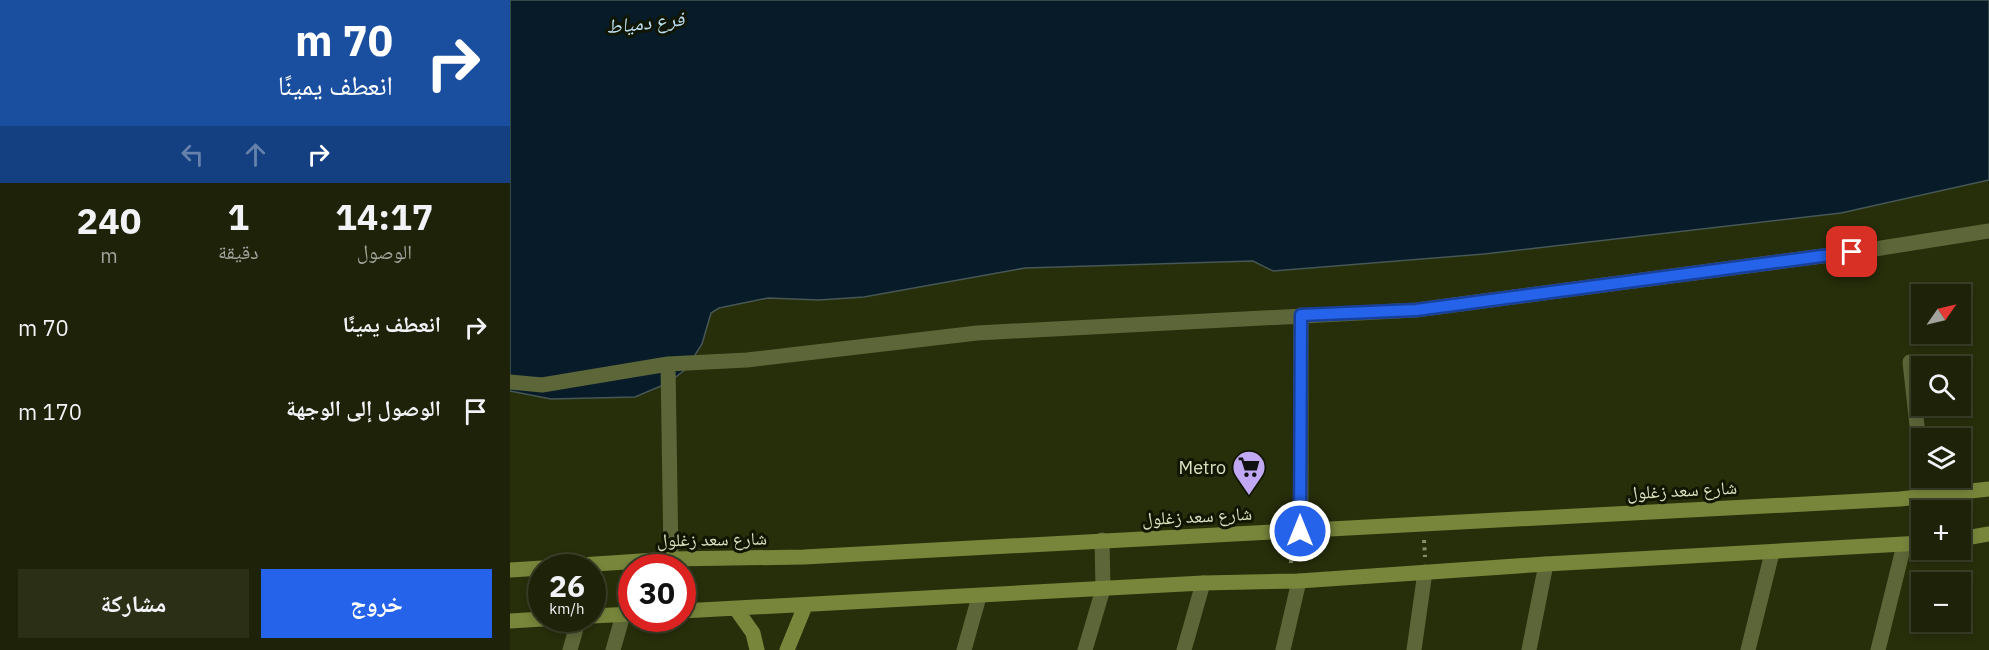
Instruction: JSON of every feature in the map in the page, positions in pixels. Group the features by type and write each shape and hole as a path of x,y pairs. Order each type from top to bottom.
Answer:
{"main road":[{"name":"شارع سعد زغلول","path":"696,558 804,556 1296,531 1924,497 1989,489"},
{"path":"1971,537 1989,534"},
{"path":"696,610 979,597 1203,583 1295,581 1546,564 1911,544"},
{"path":"510,570 528,569"},
{"path":"787,650 805,606"},
{"path":"736,609 753,633 757,650"},
{"path":"510,621 528,620"}],"street":[{"path":"510,382 542,385 668,364 747,360 977,333 1416,310 1863,251 1989,231"},
{"path":"1296,531 1301,315"},
{"path":"1910,362 1917,428"},
{"path":"668,364 671,554"},
{"path":"1923,488 1924,497"},
{"path":"1085,650 1103,589 1102,540"},
{"path":"1878,650 1904,545"},
{"path":"1748,650 1772,553"},
{"path":"1529,650 1546,564"},
{"path":"1414,650 1425,572"},
{"path":"1283,650 1295,581"},
{"path":"1184,650 1203,583"},
{"path":"964,650 979,597"},
{"path":"570,650 575,632"},
{"path":"613,650 620,632"}],"path":[{"path":"1423,524 1425,572"},
{"path":"1295,581 1296,531"}],"water":[{"name":"فرع دمياط","path":"510,0 1989,0 1989,180 1841,213 1484,254 1273,271 1253,261 1025,268 864,297 819,300 768,298 719,308 711,313 702,344 686,369 668,383 635,397 551,399 510,391"}],"place":[{"name":"Metro","path":"1249,496"}],"route":[{"path":"1300,531 1301,315 1416,310 1852,252"}]}
